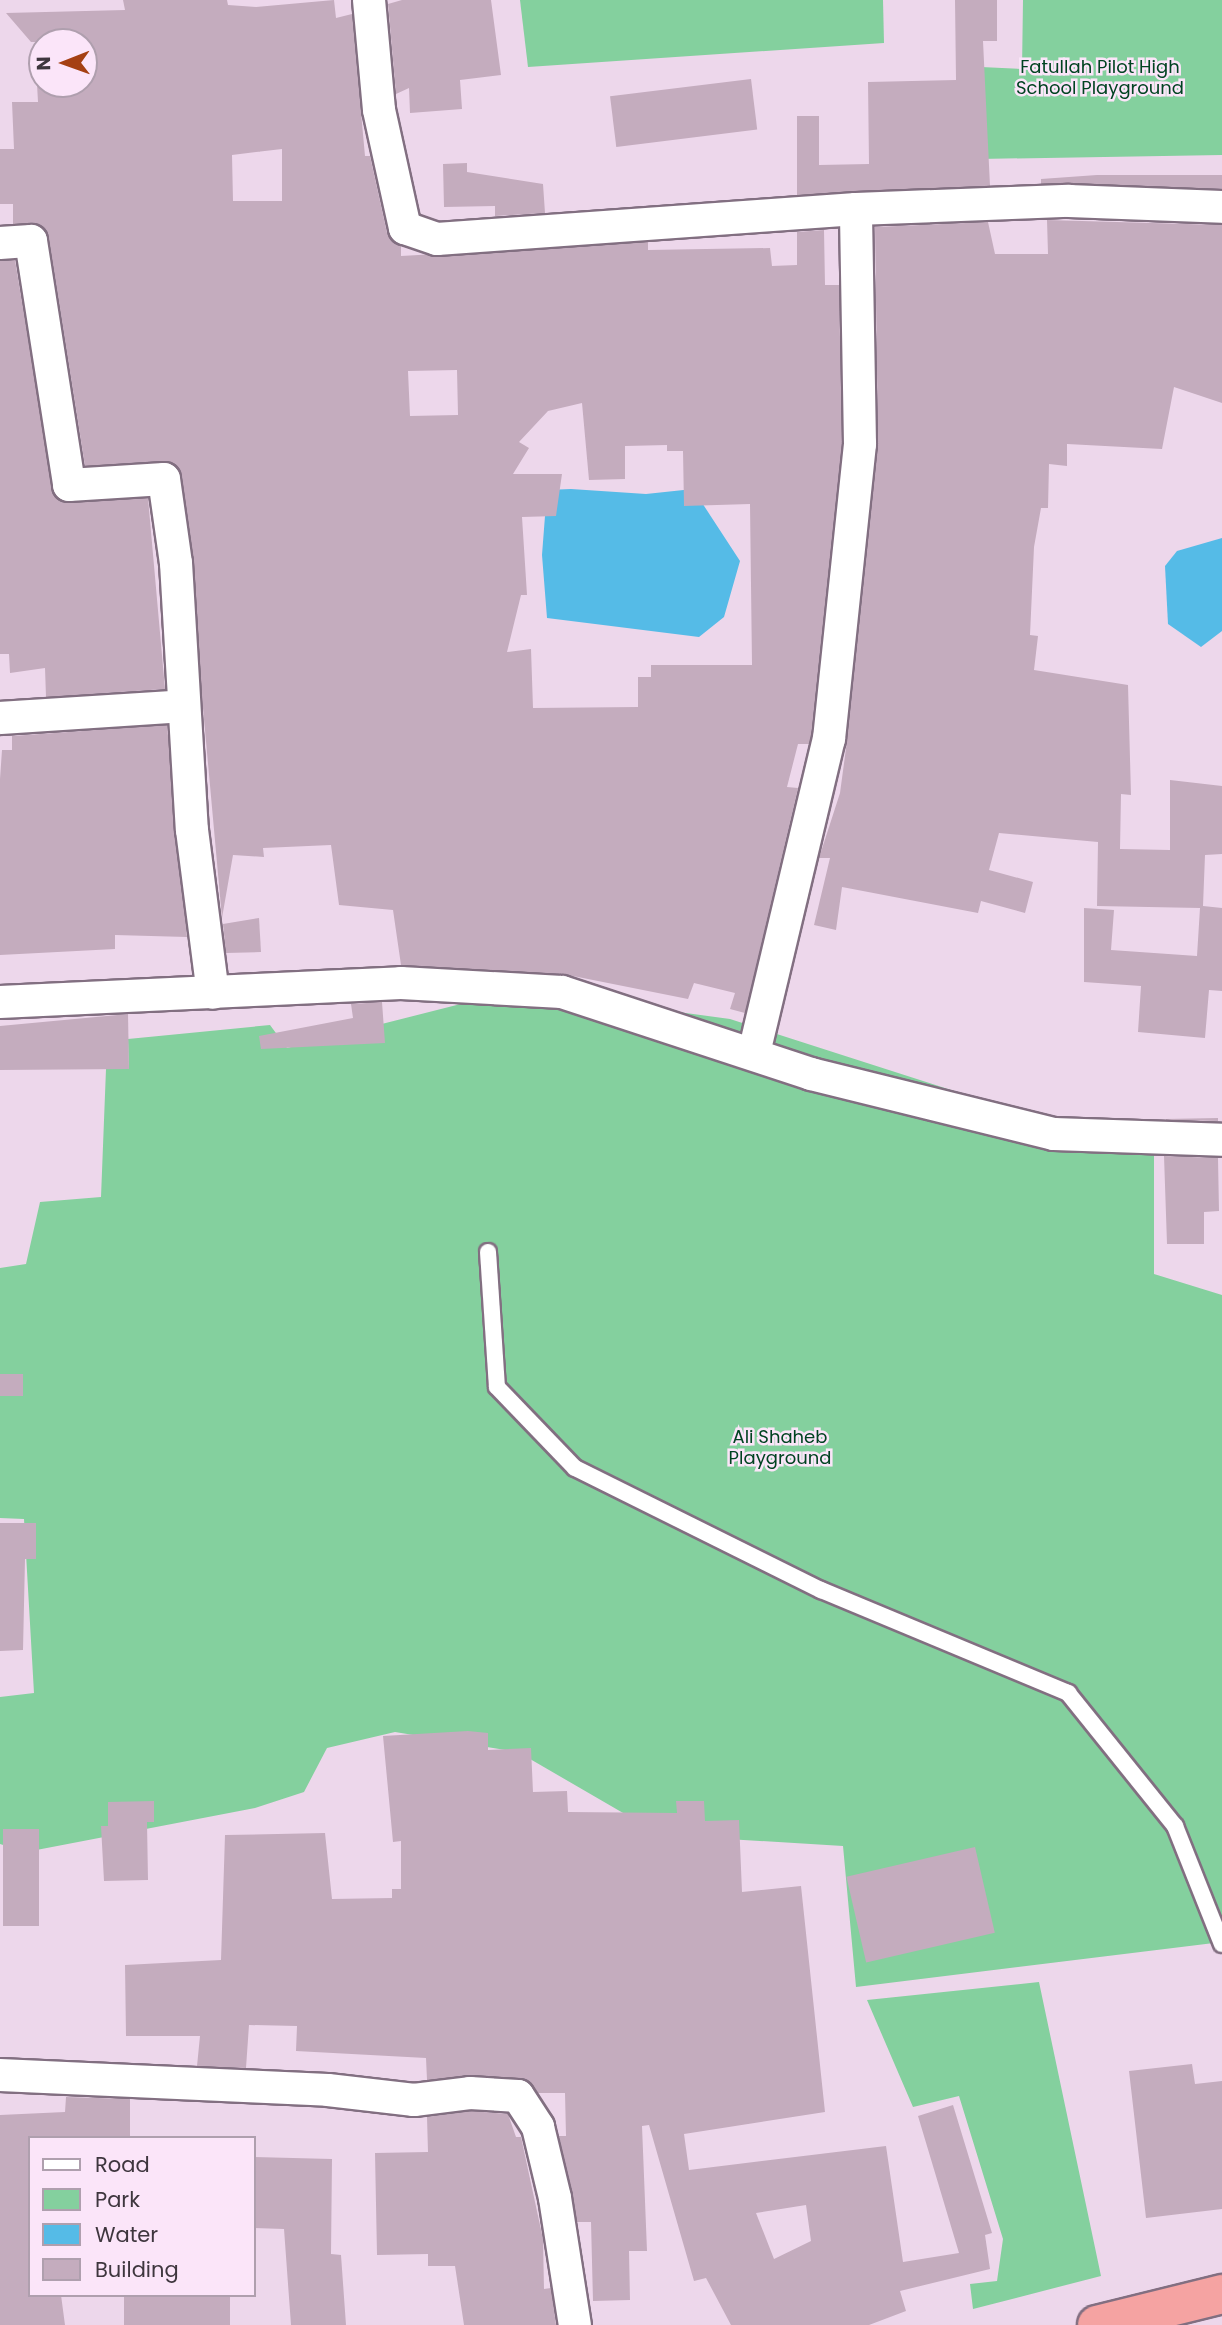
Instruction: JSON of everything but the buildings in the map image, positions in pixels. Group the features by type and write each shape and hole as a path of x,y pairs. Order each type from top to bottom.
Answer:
{"highway":[{"path":"1097,2325 1222,2294"}],"street":[{"path":"369,0 379,110 405,228 437,239 856,209 1069,201 1222,207"},
{"path":"754,1054 829,739 860,444 856,209"},
{"path":"0,243 31,241 69,485 164,479 213,993"},
{"path":"0,718 184,706"},
{"path":"0,1002 401,983 562,992 811,1074 1054,1134 1222,1140"},
{"path":"0,2075 328,2090 414,2100 470,2093 518,2096 538,2127 552,2186 575,2325"}],"lane":[{"path":"488,1252 497,1387 575,1468 821,1590 1068,1692 1175,1826 1222,1944"}],"green space":[{"path":"520,0 883,0 884,43 528,67"},
{"name":"Fatullah Pilot High School Playground","path":"1023,0 1222,0 1222,155 979,159 981,67 1022,69"},
{"name":"Ali Shaheb Playground","path":"516,990 730,1019 1154,1155 1154,1274 1222,1295 1222,1942 856,1987 843,1846 661,1835 518,1752 395,1732 327,1748 304,1792 255,1808 26,1852 0,1844 0,1697 34,1693 24,1519 0,1518 0,1268 26,1264 40,1202 101,1197 106,1069 129,1068 128,1039 270,1025 287,1048"},
{"path":"1039,1982 1101,2276 973,2309 970,2284 997,2281 1003,2239 959,2096 913,2107 867,2000"}],"water":[{"path":"693,489 740,561 724,617 699,637 547,618 542,555 547,490 646,494"},
{"path":"1222,538 1222,631 1201,647 1168,624 1165,566 1177,551"}]}
